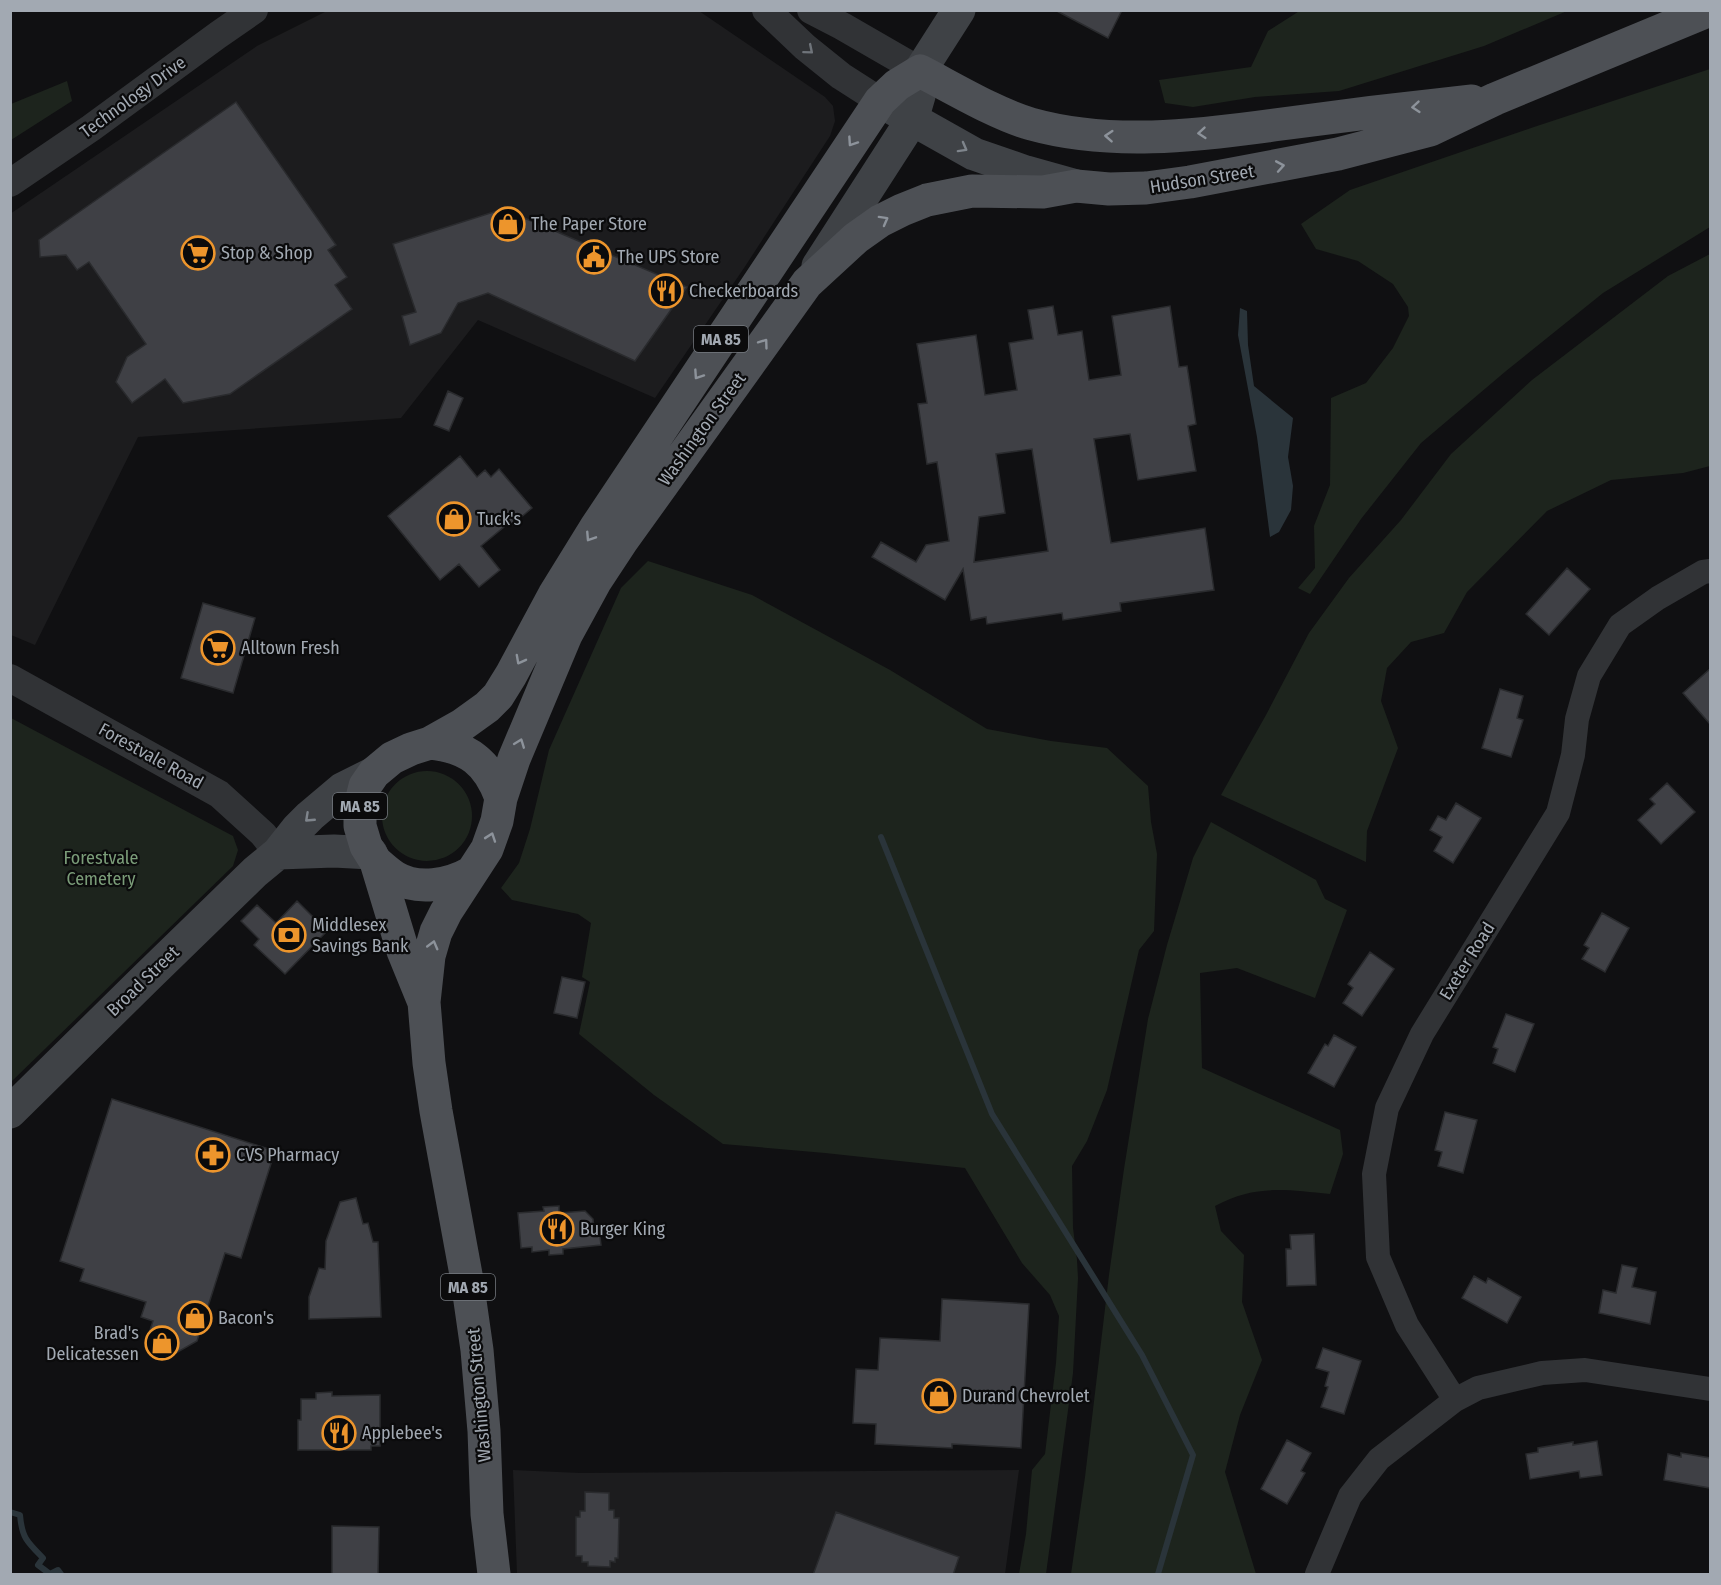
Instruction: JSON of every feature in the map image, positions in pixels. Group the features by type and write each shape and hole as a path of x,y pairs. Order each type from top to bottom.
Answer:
{"main road":[{"name":"Washington Street","path":"424,1002 403,951 373,858 366,846 360,826 360,806 365,786 374,773 392,758 411,748 430,743 487,708 498,696 596,526 880,101 897,85 920,71 959,10"},
{"name":"Hudson Street","path":"880,101 974,154 1026,172 1076,186 1109,189 1146,188 1338,154 1430,130 1495,99 1710,10"},
{"name":"Washington Street","path":"494,1575 487,1514 484,1431 477,1350 466,1269 429,1063 424,1002 429,956 436,932 446,912 487,849 497,820 501,798 524,731 561,645 595,582 807,283 912,120 919,96 920,71"},
{"name":"Hudson Street","path":"920,71 994,109 1029,124 1060,131 1136,138 1239,130 1382,110 1495,99"},
{"path":"807,283 856,238 880,221 927,200 972,191 1043,192 1076,186"},
{"path":"430,743 462,750 476,758 496,783 501,798"},
{"name":"Broad Street","path":"10,1112 255,872 278,853 297,829 342,789 374,773"},
{"path":"278,853 323,851 373,858 396,878 418,884 442,884 458,880 472,872"}],"street":[{"name":"Technology Drive","path":"10,183 91,128 254,10"},
{"path":"766,10 805,47 841,76 880,101"},
{"path":"811,10 920,71"},
{"name":"Exeter Road","path":"1455,1400 1407,1325 1378,1257 1374,1174 1387,1108 1422,1034 1558,813 1573,755 1577,719 1589,676 1620,625 1658,598 1703,572 1710,571"},
{"name":"Forestvale Road","path":"10,678 219,794 263,834 278,853"},
{"path":"1317,1575 1350,1496 1379,1459 1455,1400 1478,1388 1542,1373 1585,1370 1710,1389"}],"shaded area":[{"path":"327,11 699,11 825,97 833,106 835,121 830,136 744,268 655,398 478,320 401,418 138,437 35,645 11,635 10,214 257,46"},
{"path":"1240,308 1247,311 1248,345 1254,386 1293,418 1288,457 1293,486 1291,510 1279,532 1270,537 1257,437 1238,335"},
{"path":"513,1470 580,1473 1019,1470 1005,1574 517,1574"}],"green space":[{"path":"1301,10 1567,11 1484,46 1339,91 1255,97 1193,107 1165,103 1159,80 1251,67 1268,31"},
{"path":"1710,69 1710,227 1603,293 1421,443 1361,519 1310,594 1298,588 1315,568 1314,526 1330,485 1331,398 1366,383 1393,348 1409,316 1408,307 1393,284 1358,261 1316,249 1301,224 1350,190"},
{"path":"67,81 72,101 11,140 11,104"},
{"path":"1710,254 1710,466 1683,473 1611,480 1547,511 1467,592 1444,633 1411,642 1387,668 1381,701 1398,748 1367,831 1366,862 1221,795 1309,633 1349,578 1401,520 1451,454 1532,380 1668,276"},
{"path":"648,561 752,595 890,670 987,729 1051,741 1107,748 1148,786 1157,854 1154,931 1139,950 1107,1090 1087,1141 1072,1166 1073,1228 1078,1278 1073,1373 1046,1574 1019,1574 1026,1534 1032,1470 1045,1454 1059,1316 1050,1295 1022,1263 965,1168 723,1144 654,1095 579,1034 590,982 582,977 591,923 578,914 512,900 501,888 519,863 530,829 549,750 621,588"},
{"name":"Forestvale Cemetery","path":"11,718 233,836 238,850 233,866 11,1082"},
{"path":"418,771 436,771 452,778 465,791 472,807 472,825 465,841 452,854 436,861 418,861 402,854 389,841 382,825 382,807 389,791 402,778"},
{"path":"1211,822 1316,880 1325,899 1347,910 1315,998 1237,968 1200,973 1202,1068 1340,1130 1343,1154 1330,1194 1285,1190 1258,1191 1215,1206 1221,1231 1244,1255 1242,1302 1262,1360 1240,1415 1225,1472 1256,1574 1071,1574 1109,1275 1148,1019 1193,858"}],"building":[{"path":"1055,10 1122,10 1108,38"},
{"name":"Stop & Shop","path":"236,102 336,245 328,250 347,277 335,285 352,309 230,394 183,403 165,379 132,403 116,382 127,357 146,344 89,262 77,270 66,255 40,257 39,240"},
{"path":"503,209 687,287 635,361 488,293 458,303 441,333 410,345 402,316 416,312 393,244"},
{"path":"1053,306 1058,335 1082,331 1089,380 1121,375 1112,316 1170,306 1179,367 1187,366 1196,424 1188,426 1196,471 1138,480 1130,434 1094,439 1111,543 1205,528 1214,590 1120,603 1121,611 1063,620 1062,613 987,624 986,617 971,620 963,569 945,600 872,557 881,542 916,562 926,545 949,541 937,462 927,464 918,404 927,403 917,344 976,335 985,395 1017,390 1009,343 1033,339 1028,310","holes":["1032,449 1048,551 974,562 979,517 1005,513 996,454"]},
{"path":"448,391 463,398 449,431 434,425"},
{"name":"Tuck's","path":"460,456 477,477 485,470 491,477 499,469 532,508 512,525 510,522 481,546 500,570 479,587 459,564 440,580 388,516"},
{"path":"1567,568 1590,589 1549,635 1526,614"},
{"name":"Alltown Fresh","path":"203,603 255,618 233,693 181,678"},
{"path":"1710,669 1710,724 1683,693"},
{"path":"1500,689 1523,696 1517,718 1523,720 1511,757 1482,748"},
{"path":"1667,783 1695,812 1661,844 1638,820 1655,804 1650,799"},
{"path":"1456,803 1481,818 1453,863 1434,851 1442,837 1430,830 1438,816 1446,820"},
{"name":"Middlesex Savings Bank","path":"297,901 327,931 285,974 254,945 259,939 241,921 257,905 276,923"},
{"path":"1602,913 1629,928 1605,972 1582,959 1589,948 1584,945"},
{"path":"1370,952 1394,969 1362,1016 1343,1003 1353,988 1348,984"},
{"path":"562,977 585,982 577,1018 554,1013"},
{"path":"1506,1014 1534,1024 1515,1072 1493,1063 1498,1049 1493,1047"},
{"path":"1334,1035 1356,1047 1334,1087 1308,1073 1325,1044 1328,1046"},
{"path":"112,1099 275,1151 241,1258 225,1253 197,1341 176,1353 146,1343 153,1321 141,1317 146,1302 80,1281 84,1269 60,1261"},
{"path":"1445,1112 1477,1120 1463,1173 1438,1166 1442,1152 1435,1150"},
{"path":"356,1198 363,1224 368,1223 373,1242 378,1242 381,1317 309,1319 309,1297 319,1268 325,1269 326,1241 340,1202"},
{"name":"Burger King","path":"559,1206 559,1213 585,1211 593,1219 594,1229 599,1229 601,1245 563,1249 563,1254 549,1255 549,1250 532,1252 532,1247 521,1248 518,1213 544,1211 543,1207"},
{"path":"1314,1234 1316,1285 1287,1286 1286,1249 1291,1249 1290,1235"},
{"path":"1622,1265 1637,1268 1632,1287 1656,1292 1650,1324 1599,1313 1603,1290 1616,1293"},
{"path":"1474,1276 1486,1283 1488,1278 1521,1297 1507,1323 1462,1298"},
{"name":"Durand Chevrolet","path":"942,1299 1029,1304 1021,1448 952,1444 952,1448 875,1444 876,1424 853,1423 856,1369 878,1370 880,1338 940,1341"},
{"path":"1323,1348 1361,1361 1344,1414 1321,1407 1328,1387 1325,1386 1329,1372 1316,1368"},
{"name":"Applebee's","path":"332,1392 332,1396 380,1395 380,1446 371,1446 371,1450 298,1450 301,1399 316,1399 316,1393"},
{"path":"1287,1440 1311,1453 1301,1471 1305,1473 1287,1504 1261,1489"},
{"path":"1597,1441 1602,1475 1580,1478 1579,1471 1530,1479 1526,1454 1538,1452 1538,1448 1573,1442 1573,1445"},
{"path":"1681,1453 1710,1458 1710,1488 1664,1480 1668,1454 1681,1457"},
{"path":"585,1492 609,1493 609,1510 614,1510 614,1518 619,1518 618,1558 615,1558 615,1562 610,1561 610,1567 588,1566 588,1562 582,1562 582,1556 576,1556 576,1517 580,1517 580,1511 585,1511"},
{"path":"836,1512 959,1557 953,1575 813,1575"},
{"path":"332,1526 379,1527 378,1575 332,1575"}],"waterway":[{"path":"881,837 992,1114 1142,1355 1193,1455 1158,1574"},
{"path":"10,1512 20,1515 26,1539 43,1558 38,1565 50,1574"},
{"path":"50,1574 58,1570 61,1574"}],"place":[{"name":"The Paper Store","path":"508,224"},
{"name":"Stop & Shop","path":"198,253"},
{"name":"The UPS Store","path":"594,257"},
{"name":"Checkerboards","path":"666,291"},
{"name":"Tuck's","path":"454,519"},
{"name":"Alltown Fresh","path":"218,648"},
{"name":"Middlesex Savings Bank","path":"289,935"},
{"name":"CVS Pharmacy","path":"213,1155"},
{"name":"Burger King","path":"557,1229"},
{"name":"Bacon's","path":"195,1318"},
{"name":"Brad's Delicatessen","path":"162,1343"},
{"name":"Durand Chevrolet","path":"939,1396"},
{"name":"Applebee's","path":"339,1433"}]}
